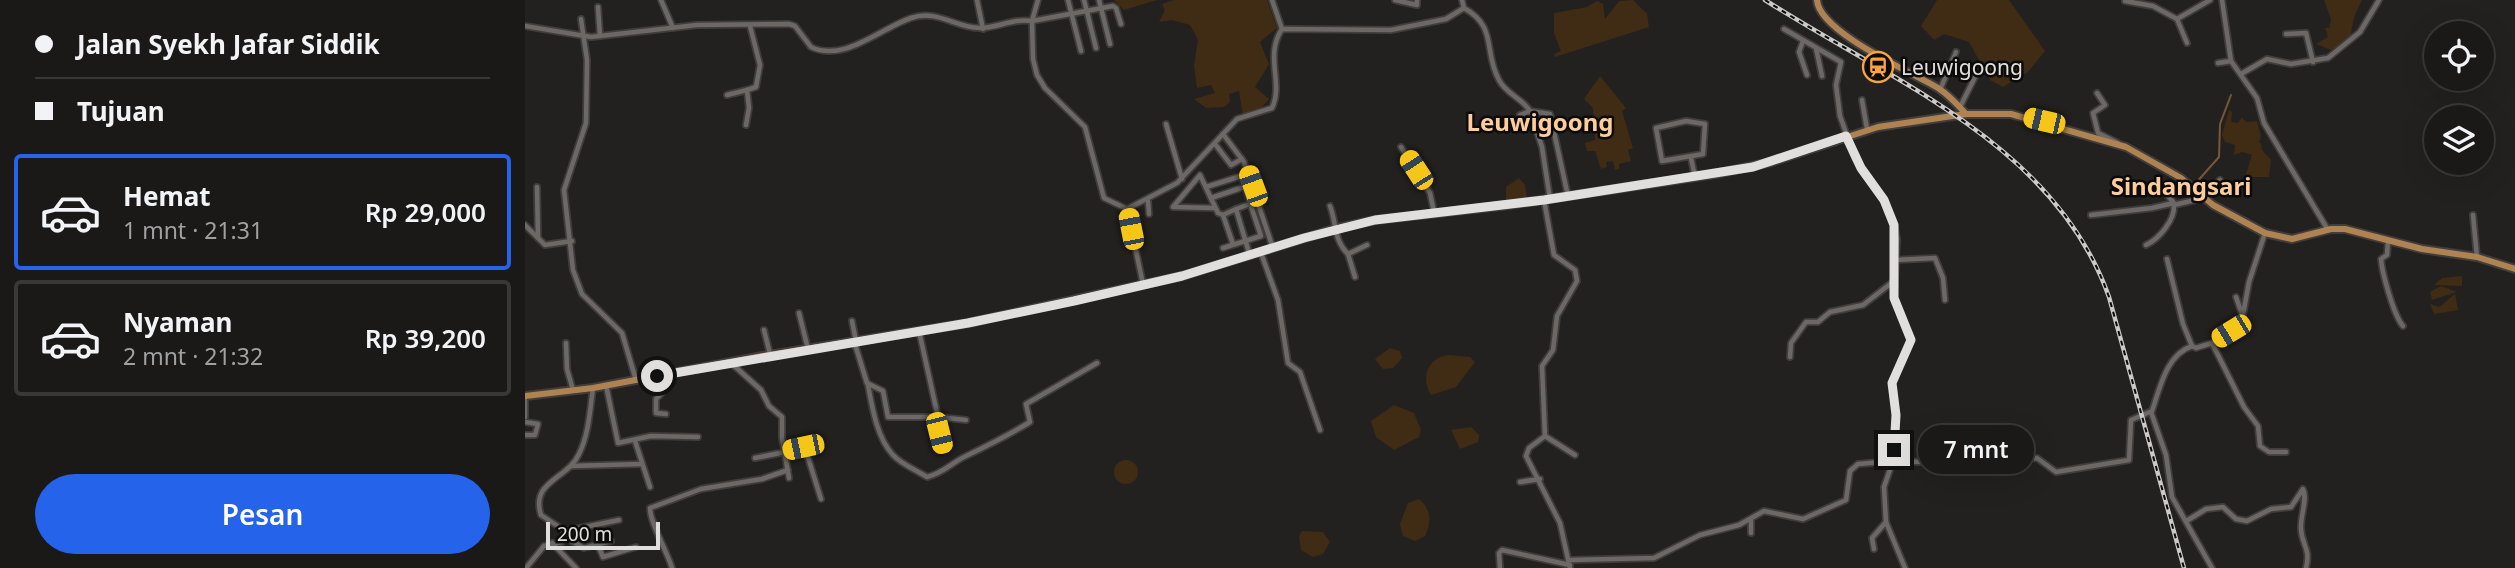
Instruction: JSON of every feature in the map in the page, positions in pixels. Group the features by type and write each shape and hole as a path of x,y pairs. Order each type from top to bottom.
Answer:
{"main road":[{"path":"1817,0 1820,11 1843,33 1940,90 1966,114"},
{"path":"525,398 593,388 770,354 968,323 1143,285 1250,257 1334,229 1434,212 1547,199 1753,167 1867,129 1966,114 2018,115 2122,145 2191,185 2199,198 2263,237 2292,239 2328,230 2348,230 2422,249 2477,257 2515,269"}],"street":[{"path":"661,0 673,28"},
{"path":"977,0 983,29"},
{"path":"1038,0 1032,21 1033,59 1039,80 1085,127 1104,198 1127,209 1148,201 1182,179 1237,119 1270,110 1274,105 1277,87 1272,64 1282,29 1272,0"},
{"path":"1068,0 1081,51"},
{"path":"1084,0 1096,48"},
{"path":"1395,0 1417,5 1417,0"},
{"path":"1462,0 1464,8"},
{"path":"2177,19 2210,0"},
{"path":"2222,0 2231,61 2257,98 2267,128 2318,209 2328,230"},
{"path":"2241,74 2267,59 2286,64 2328,58 2360,32 2379,0"},
{"path":"2125,1 2153,6 2177,19 2187,43"},
{"path":"1100,3 1110,44"},
{"path":"525,26 600,36 673,28 792,25 811,47 833,51 916,17 935,15 983,29 1017,20 1032,21 1087,10 1100,3 1116,8 1121,24"},
{"path":"598,8 600,36"},
{"path":"1282,29 1391,30 1445,19 1464,8"},
{"path":"1464,8 1477,14 1486,29 1490,58 1501,85 1521,99 1530,111 1542,147 1555,255 1575,270 1577,278 1557,316 1552,350 1542,366 1545,436"},
{"path":"581,19 585,36 585,132 563,190 572,241 573,270 579,288 622,333 636,380"},
{"path":"727,95 756,87 760,70 750,26"},
{"path":"1784,29 1841,62 1837,94 1846,136 1861,168 1888,207 1896,234 1894,281 1898,311 1911,340 1892,383 1896,415 1893,461 1884,487 1886,522 1905,568"},
{"path":"2286,34 2306,33 2313,62"},
{"path":"1803,41 1799,52 1807,75"},
{"path":"1816,47 1822,76"},
{"path":"1940,90 1956,52"},
{"path":"2218,63 2231,61"},
{"path":"1960,107 1976,75"},
{"path":"746,125 748,90"},
{"path":"2097,93 2105,105 2093,113 2098,133 2122,145"},
{"path":"1862,100 1867,129"},
{"path":"1520,115 1530,111 1551,115 1568,196"},
{"path":"1686,121 1704,123 1703,154 1692,158 1662,161 1656,128 1686,121"},
{"path":"1166,124 1182,179"},
{"path":"1223,134 1242,159 1273,249"},
{"path":"1215,144 1231,165 1236,177"},
{"path":"1401,147 1430,193 1434,212"},
{"path":"1692,158 1695,177"},
{"path":"1231,165 1242,159"},
{"path":"1215,208 1173,207 1197,175 1206,187 1215,208 1223,215 1233,244"},
{"path":"1206,187 1242,177 1261,236 1223,248"},
{"path":"2091,215 2152,208 2199,198 2220,180"},
{"path":"2146,245 2159,238 2175,215 2175,203 2168,197 2170,192 2191,185"},
{"path":"537,187 538,239"},
{"path":"1211,198 1244,187"},
{"path":"1148,201 1149,214"},
{"path":"1223,215 1250,204"},
{"path":"1330,206 1338,243 1348,254 1355,276"},
{"path":"1127,209 1143,285"},
{"path":"1236,209 1250,257"},
{"path":"2473,215 2477,257"},
{"path":"525,225 548,246 572,241"},
{"path":"1227,228 1240,225"},
{"path":"2212,568 2201,554 2188,520 2172,497 2166,455 2151,412 2164,374 2181,351 2212,343 2236,327 2243,318 2249,282 2263,237"},
{"path":"2388,240 2387,255 2381,259 2382,270 2392,296 2395,315 2403,326"},
{"path":"1348,254 1367,246"},
{"path":"1261,253 1278,302 1288,363 1300,372 1320,430"},
{"path":"1895,260 1935,258 1943,278 1945,300"},
{"path":"2167,259 2179,312 2192,346"},
{"path":"1790,357 1791,343 1806,321 1818,322 1830,312 1863,305 1894,281"},
{"path":"2236,297 2243,318"},
{"path":"799,313 808,349"},
{"path":"852,321 874,415 887,447 895,457 927,477 941,474 964,457 997,444 1007,433 1030,422 1026,404 1097,363"},
{"path":"764,330 770,354"},
{"path":"919,330 943,447"},
{"path":"566,343 567,369 573,390"},
{"path":"2212,343 2244,407 2258,426 2260,446 2269,452 2286,452"},
{"path":"730,362 761,390 769,407 782,417 789,478"},
{"path":"657,376 661,394 656,399 656,413 666,414"},
{"path":"606,385 618,443 651,436 698,437"},
{"path":"868,385 883,391 888,416 966,420"},
{"path":"593,388 584,442 579,455 545,486 538,501 541,515 565,531 619,520"},
{"path":"525,398 525,419 538,424 535,435 525,435"},
{"path":"1500,568 1499,552 1502,550 1570,565 1654,558 1700,535 1751,519 1767,511 1799,519 1813,516 1846,500 1850,471 1856,465 1893,461 1980,464 1995,460 2037,458 2056,472 2105,462 2125,461 2131,457 2131,421 2151,412"},
{"path":"1545,436 1575,455"},
{"path":"1545,436 1526,453 1565,537 1570,565"},
{"path":"635,441 650,487"},
{"path":"755,458 805,448 821,499"},
{"path":"570,466 641,464"},
{"path":"672,568 653,523 650,508 701,489 762,479 787,470"},
{"path":"1520,482 1540,479"},
{"path":"2188,520 2206,509 2223,507 2238,520 2250,521 2271,509 2291,507 2303,489 2306,496 2301,511 2301,530 2309,553 2306,568"},
{"path":"1751,519 1751,533"},
{"path":"1874,549 1872,538 1886,522"},
{"path":"565,531 566,538"},
{"path":"526,568 544,546 562,542 566,538"},
{"path":"566,538 584,548 611,541"},
{"path":"552,543 576,568"},
{"path":"597,543 603,558 636,547"}],"shaded area":[{"path":"1114,0 1157,0 1124,10"},
{"path":"1174,0 1267,0 1277,28 1260,42 1269,64 1255,87 1269,99 1261,108 1243,116 1239,91 1229,94 1230,102 1224,107 1206,108 1194,99 1215,93 1211,85 1197,88 1194,65 1198,40 1190,25 1172,20 1159,22 1165,10 1162,4"},
{"path":"1633,0 1647,14 1649,27 1555,57 1554,54 1561,51 1554,33 1554,13 1587,7 1597,1 1603,4 1605,19 1619,1"},
{"path":"1937,0 2009,0 2045,51 2028,72 2003,87 1990,80 1969,42 1944,34 1934,40 1921,26"},
{"path":"2324,0 2362,0 2354,17 2350,38 2331,50 2316,44 2328,37 2325,28 2329,28 2331,19"},
{"path":"1600,76 1626,108 1622,111 1633,148 1628,150 1631,161 1619,164 1619,169 1615,170 1613,161 1606,162 1607,167 1601,169 1595,151 1587,151 1585,143 1595,140 1593,108 1584,99"},
{"path":"2229,110 2232,112 2231,122 2238,123 2242,117 2246,122 2257,121 2261,136 2259,143 2271,160 2269,177 2245,177 2252,155 2242,152 2234,155 2235,145 2225,142 2222,135"},
{"path":"1519,178 1525,185 1527,199 1506,202 1506,187"},
{"path":"2462,276 2462,286 2434,285 2442,278"},
{"path":"2441,286 2457,292 2432,300 2430,292"},
{"path":"2455,294 2458,310 2434,314 2430,304 2439,307"},
{"path":"1390,348 1400,351 1402,358 1393,368 1383,369 1375,359"},
{"path":"1448,355 1470,357 1475,362 1456,387 1431,395 1426,382 1428,369 1435,360"},
{"path":"1394,405 1414,413 1421,430 1419,437 1394,450 1376,437 1371,421"},
{"path":"1471,427 1479,435 1478,442 1460,449 1451,430"},
{"path":"1126,460 1135,463 1138,472 1135,481 1126,484 1117,481 1114,472 1117,463"},
{"path":"1419,499 1428,511 1429,526 1425,536 1415,541 1403,536 1400,524 1408,503"},
{"path":"1302,531 1323,532 1330,542 1323,554 1313,557 1301,550 1299,537"}],"waterway":[{"path":"2195,184 2219,157 2220,124 2231,95"},
{"path":"2172,196 2176,191 2188,188"}],"railway":[{"path":"1765,0 1915,89 1964,122 2010,157 2050,197 2084,244 2109,297 2184,568"}],"place":[{"name":"Leuwigoong","path":"1878,67"}],"district":[{"name":"Leuwigoong","path":"1540,121"},
{"name":"Sindangsari","path":"2181,185"}],"route":[{"path":"657,376 763,355 968,323 1074,301 1182,276 1334,229 1375,220 1487,208 1753,167 1846,136 1868,180 1884,200 1892,217 1897,239 1894,298 1911,340 1892,383 1896,415 1894,450"}]}
